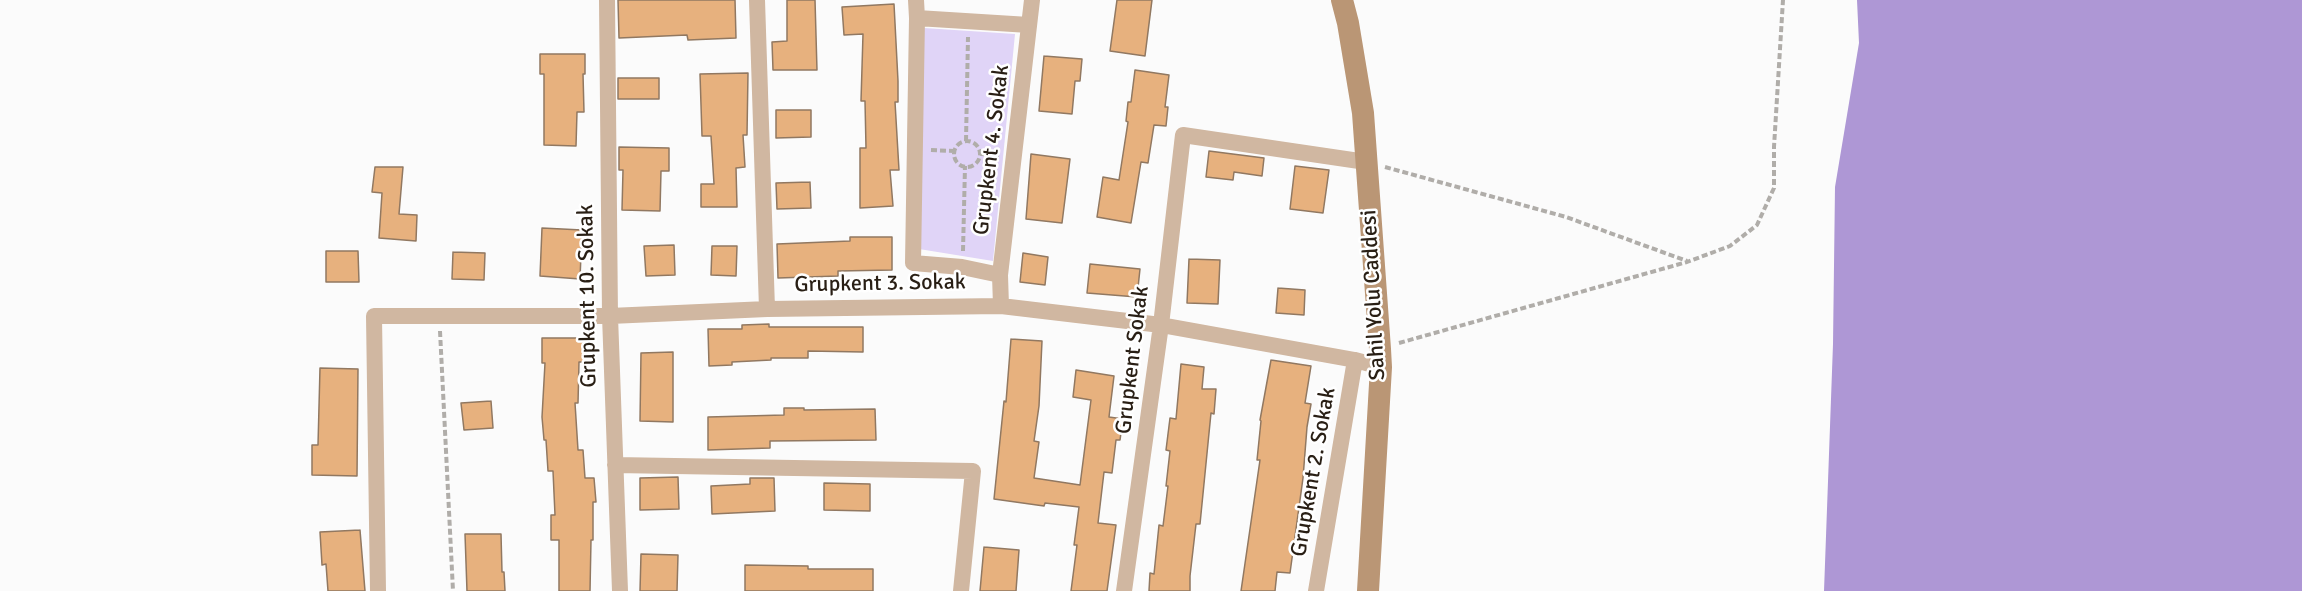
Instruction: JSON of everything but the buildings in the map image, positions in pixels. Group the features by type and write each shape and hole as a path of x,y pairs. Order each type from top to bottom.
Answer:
{"street":[{"name":"Grupkent 10. Sokak","path":"607,0 610,316 620,591"},
{"path":"757,0 767,309"},
{"path":"916,0 913,263 962,267 1000,275"},
{"name":"Grupkent 4. Sokak","path":"1001,306 1000,275 1032,0"},
{"name":"Sahil Yolu Caddesi","path":"1342,0 1363,113 1381,358 1368,591"},
{"path":"917,18 1029,25"},
{"name":"Grupkent Sokak","path":"1124,591 1161,326 1183,135 1366,162"},
{"name":"Grupkent 3. Sokak","path":"378,591 374,316 610,316 767,309 1001,306 1161,326 1355,360 1381,358"},
{"name":"Grupkent 2. Sokak","path":"1316,591 1355,360"},
{"path":"615,465 973,471 961,591"}],"path":[{"path":"1381,358 1687,262 1730,246 1757,225 1774,188 1774,147 1783,0"},
{"path":"966,141 968,20"},
{"path":"966,141 977,146 980,154 977,162 965,166 958,163 954,155 955,147 966,141"},
{"path":"1366,162 1566,217 1687,262"},
{"path":"962,267 965,166"},
{"path":"439,316 453,591"}],"shaded area":[{"path":"1857,0 2302,0 2302,591 1824,591 1833,344 1835,187 1859,43"},
{"path":"924,28 1015,34 993,261 919,249"}]}
